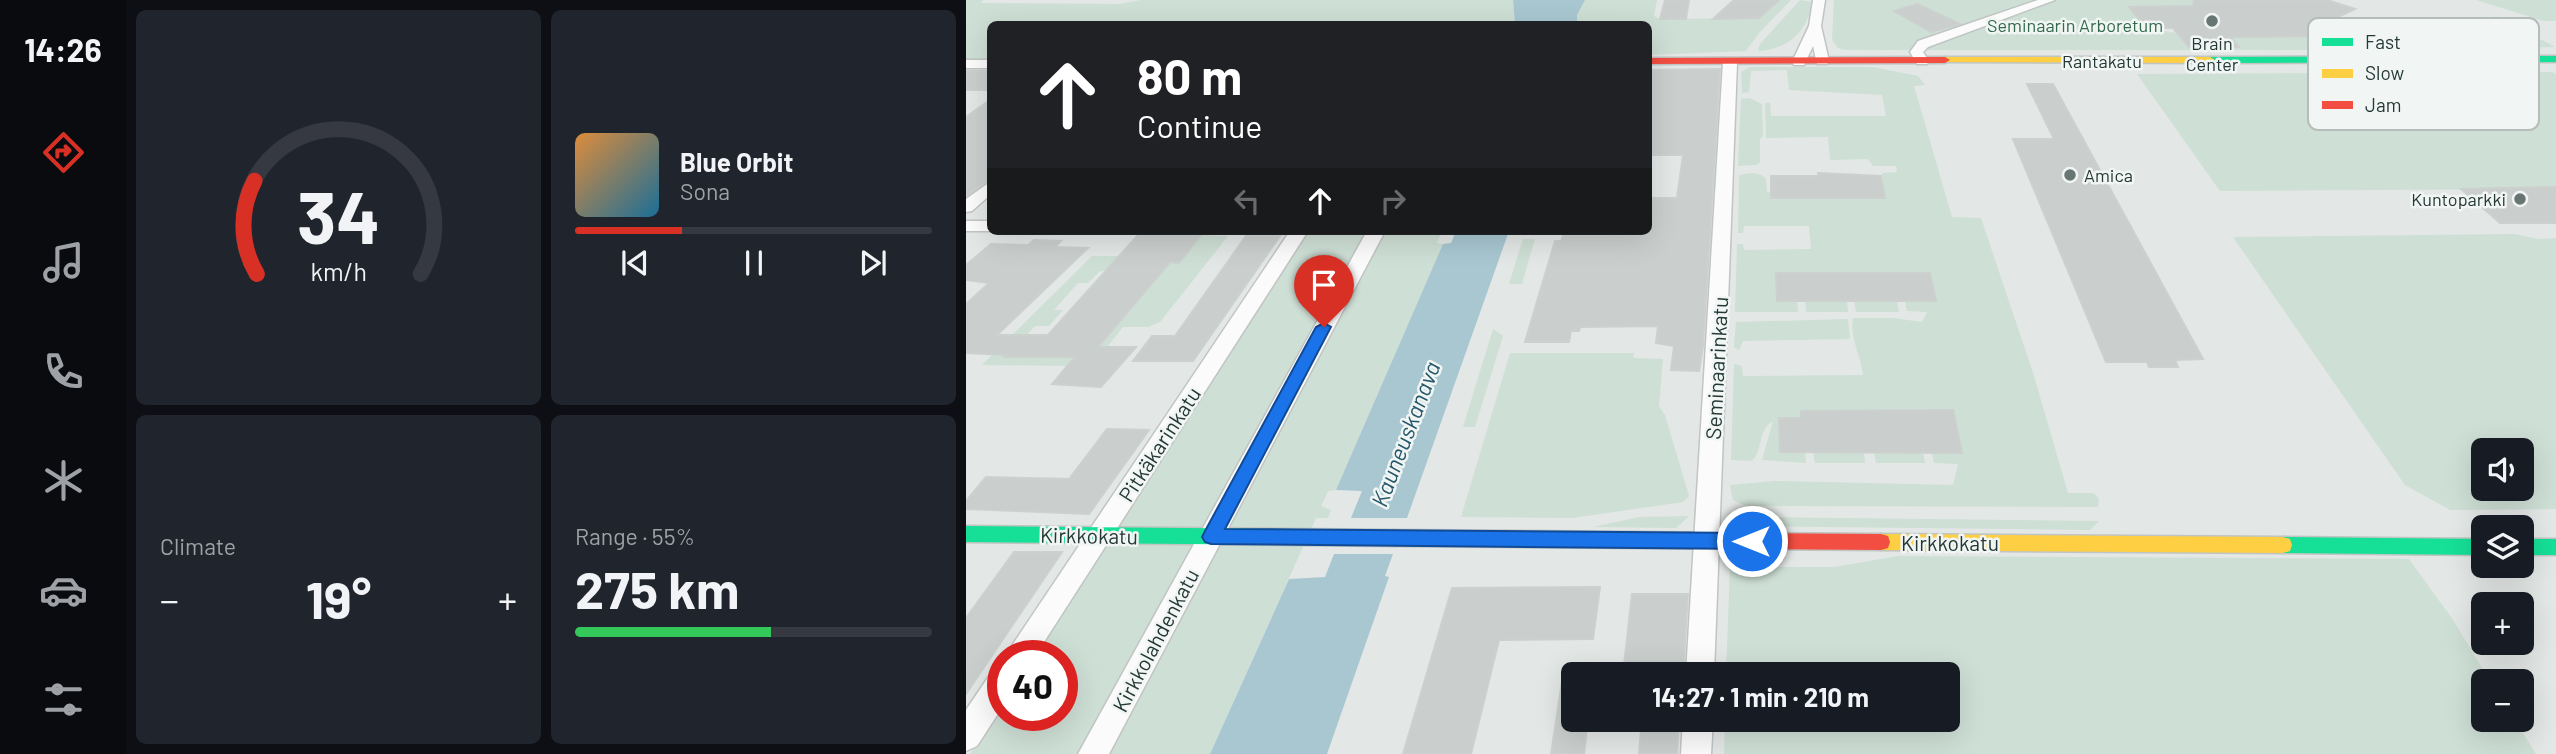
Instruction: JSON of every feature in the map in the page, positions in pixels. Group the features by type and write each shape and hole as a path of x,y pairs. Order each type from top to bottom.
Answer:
{"street":[{"path":"1799,61 1815,26 1819,0"},
{"path":"1922,61 1916,52 1923,44 2049,1"},
{"path":"1815,26 1822,61"},
{"name":"Rantakatu","path":"1652,61 2308,60"},
{"name":"Seminaarinkatu","path":"1701,662 1730,62"},
{"path":"966,64 987,64"},
{"path":"966,207 987,190"},
{"path":"966,226 987,226"},
{"name":"Pitkäkarinkatu","path":"1030,640 1296,235"},
{"name":"Kirkkolahdenkatu","path":"1093,754 1374,235"},
{"name":"Kirkkokatu","path":"966,534 2471,547"},
{"path":"2534,547 2556,547"},
{"path":"966,736 987,704"},
{"path":"1696,754 1697,732"}],"green space":[{"path":"966,0 983,0 981,3 1119,4 1141,0 1513,0 1515,21 987,21 987,60 966,60"},
{"path":"1585,0 1657,0 1654,16 1660,19 1759,18 1779,0 1791,0 1759,33 1746,51 1652,55 1652,21 1577,21 1577,15"},
{"path":"1800,0 1813,2 1801,30 1787,43 1758,51 1760,44"},
{"name":"Seminaarin Arboretum","path":"1834,0 2246,0 2147,28 2205,38 2308,36 2308,50 1845,50 1838,48 1832,40"},
{"path":"2476,0 2556,0 2556,21 2534,18"},
{"path":"2539,39 2555,47 2539,47"},
{"path":"1750,67 1873,67 1918,76 1925,85 1914,86 1952,217 1981,218 2034,376 2068,493 2094,493 2099,499 2098,507 1746,506 1733,500 1730,485 1775,481 1953,485 1958,464 1934,463 1932,452 1870,411 1802,411 1801,418 1779,418 1780,452 1805,452 1806,463 1762,460 1773,421 1762,435 1752,461 1731,460 1734,364 1742,366 1743,376 1863,375 1854,339 1853,318 1893,318 1922,322 1927,312 1907,311 1905,301 1936,300 1930,272 1916,272 1916,276 1909,276 1908,273 1868,273 1862,276 1861,273 1776,273 1777,300 1797,301 1798,312 1735,312 1737,244 1743,244 1744,250 1811,249 1809,226 1744,226 1743,233 1738,233 1739,175 1754,173 1763,176 1766,179 1767,192 1885,198 1882,173 1897,172 1896,166 1873,166 1868,159 1830,160 1828,137 1766,138 1765,103 1770,103 1771,116 1886,116 1882,95 1789,90 1787,70 1751,71 1749,92 1742,93 1741,72"},
{"path":"2539,72 2556,74 2556,189 2220,191 2137,74 2308,73 2308,130 2539,130"},
{"path":"1749,98 1762,104 1763,136 1760,139 1760,162 1756,165 1738,166 1741,99"},
{"path":"2515,234 2538,239 2556,238 2556,509 2450,510 2405,485 2233,237"},
{"path":"1201,235 1228,236 1160,322 1148,327 1123,327 1107,347 1077,366 982,365 1092,256 1136,256 1131,262 1099,272 1088,283 1078,283 1054,310 1063,310 1049,326 1035,326 1007,356 1043,357 1066,330 1053,330 1065,317 1091,357 1167,266 1164,262 1179,263"},
{"path":"1301,235 1440,235 1437,243 1443,244 1336,490 1328,491 1321,506 1331,510 1328,518 1316,518 1210,754 970,754 987,728 987,731 1078,731 1078,640 1043,640"},
{"path":"1523,239 1535,239 1522,284 1509,284"},
{"path":"1805,301 1847,301 1848,312 1806,312"},
{"path":"1854,301 1897,301 1899,312 1856,312"},
{"path":"1848,319 1850,339 1743,341 1739,350 1734,347 1736,322"},
{"path":"1493,329 1503,336 1475,427 1463,427"},
{"path":"1510,353 1634,353 1633,358 1663,359 1659,406 1665,415 1689,496 1683,502 1572,518 1461,517"},
{"path":"1813,452 1864,452 1865,463 1815,463"},
{"path":"1874,452 1923,452 1925,463 1876,463"},
{"path":"1689,516 1676,528 1593,527 1639,517"},
{"path":"1749,517 2099,521 2090,530 1737,526 1735,521"},
{"path":"1898,556 2409,559 2453,620 2471,650 2471,655 2474,655 2483,669 2471,669 2471,732 2522,732 2536,754 1724,754 1725,732 1960,732 1960,662 1726,662 1730,567 1834,567"}],"water":[{"path":"1513,0 1585,0 1577,15 1577,21 1515,21"},
{"name":"Kauneuskanava","path":"1454,235 1508,235 1407,518 1351,518 1362,491 1336,490 1443,244 1451,243"},
{"path":"1334,554 1393,554 1385,576 1389,577 1327,754 1210,754 1289,579 1325,577"}],"building":[{"path":"1665,0 1689,0 1686,19 1660,19"},
{"path":"1734,0 1779,0 1759,18 1713,19"},
{"path":"2194,0 2327,0 2355,9 2336,18 2308,18 2308,36 2230,37 2239,47 2189,47 2173,28 2147,28 2129,7 2193,6"},
{"path":"1917,4 1960,24 1931,32 1894,11"},
{"path":"1720,69 1703,346 1699,371 1671,370 1674,346 1656,343 1658,326 1580,327 1579,331 1571,331 1569,342 1525,342 1555,241 1561,241 1563,236 1652,235 1652,198 1677,198 1683,155 1652,155 1652,70"},
{"path":"966,71 987,71 987,90 966,90"},
{"path":"2027,84 2053,84 2203,359 2175,360 2178,367 2149,367 2147,362 2106,362 2013,139 2054,139"},
{"path":"987,102 987,181 966,196 966,117"},
{"path":"1818,173 1881,176 1885,198 1771,198 1771,176 1819,176"},
{"path":"2556,187 2556,223 2500,223 2461,189"},
{"path":"1138,235 1201,235 1179,263 1170,262 1098,347 1136,347 1101,387 1052,384 1075,357 1005,357 1008,355 966,353 966,304 989,283 966,280 966,265 991,244 1028,245 1034,240 1061,241 1055,247 1088,248 997,335 1048,335"},
{"path":"1246,236 1280,236 1193,361 1133,361 1152,336 1175,336"},
{"path":"1776,273 1930,273 1936,301 1777,301"},
{"path":"1953,410 1962,453 1780,452 1779,418 1801,418 1801,411"},
{"path":"1107,429 1149,430 1089,514 966,509 966,501 986,477 1069,479"},
{"path":"1014,552 1062,552 1003,640 987,640 987,663 966,694 966,618"},
{"path":"1600,587 1593,639 1499,640 1471,754 1403,754 1452,588"},
{"path":"1632,594 1688,594 1684,662 1624,662"},
{"path":"1561,688 1561,732 1587,732 1584,754 1551,754"},
{"path":"1641,732 1678,732 1677,754 1639,754"}],"traffic: fast":[{"path":"2539,59 2556,59"},
{"path":"2210,60 2308,60"},
{"path":"966,534 1395,538"},
{"path":"2283,545 2471,547"},
{"path":"2534,547 2556,547"}],"traffic: slow":[{"path":"1945,60 2210,60"},
{"path":"1881,542 2283,545"}],"traffic: jam":[{"path":"1652,61 1945,60"},
{"path":"1395,538 1881,542"}],"place":[{"name":"Brain Center","path":"2212,21"},
{"name":"Amica","path":"2070,175"},
{"name":"Kuntoparkki","path":"2520,199"}],"route":[{"path":"1324,327 1211,537 1752,541"}]}
